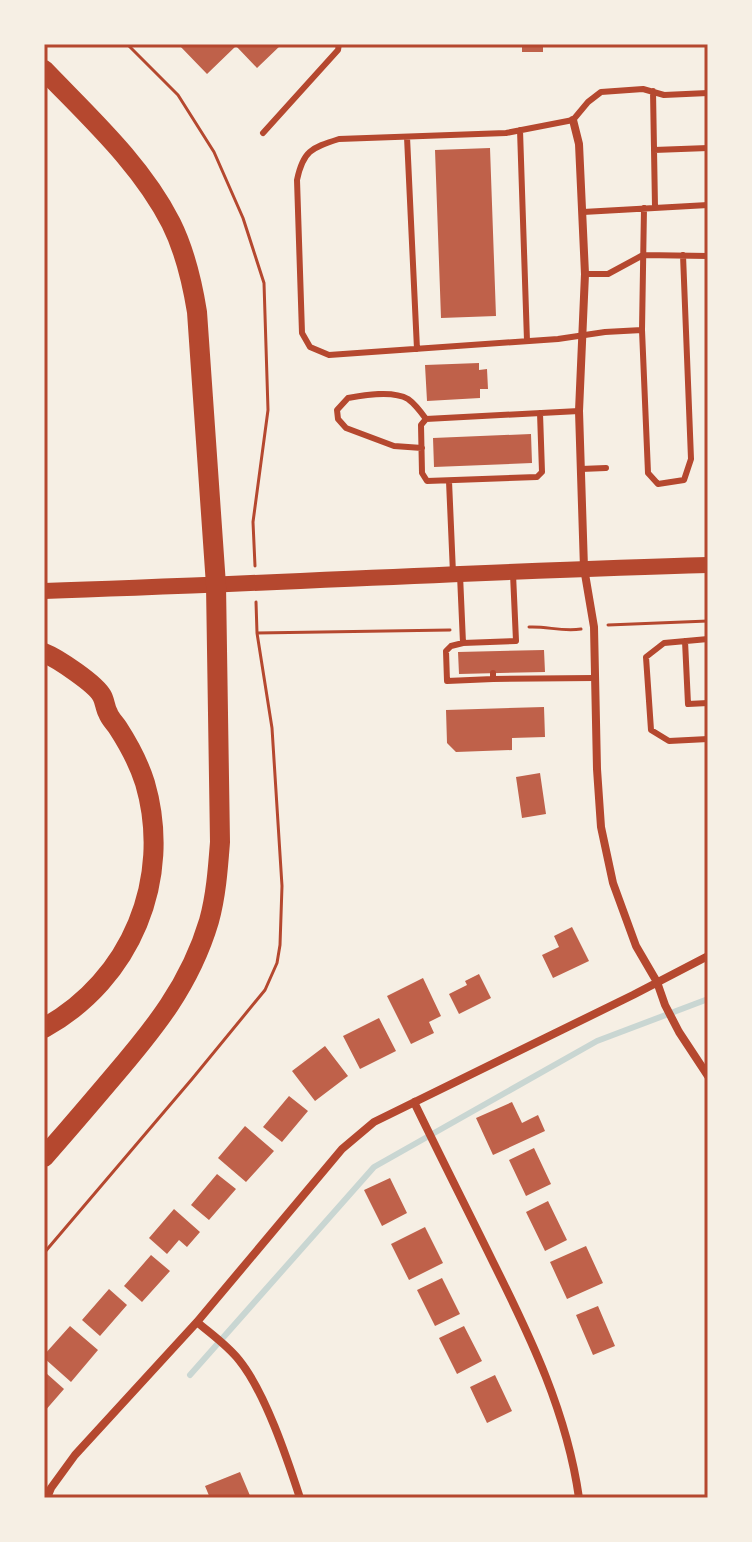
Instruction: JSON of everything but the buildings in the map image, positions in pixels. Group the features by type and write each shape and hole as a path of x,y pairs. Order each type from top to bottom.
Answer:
{"highway":[{"path":"44,70 111,139 150,187 170,221 188,265 197,312 216,585 220,842 209,920 198,952 176,997 152,1031 44,1157"},
{"path":"44,653 57,658 102,694 107,712 135,758 145,783 153,837 150,882 130,943 109,975 85,1000 44,1028"}],"main road":[{"path":"44,591 708,565"}],"street":[{"path":"573,120 579,144 585,274 579,411 584,568 594,627 601,827 613,883 636,946 657,982 679,1032 708,1076"},
{"path":"47,1498 75,1455 197,1322 342,1149 374,1122 708,956"},
{"path":"414,1102 530,1335 566,1433 579,1498"},
{"path":"197,1322 230,1350 250,1376 265,1406 300,1498"}],"lane":[{"path":"263,133 338,50 339,44"},
{"path":"642,330 329,355 310,347 302,333 297,180 301,161 313,147 339,139 506,133 573,120 601,92 643,89 664,95 708,93"},
{"path":"653,91 655,207"},
{"path":"520,130 527,341"},
{"path":"407,137 417,349"},
{"path":"654,150 708,148"},
{"path":"583,212 708,205"},
{"path":"644,208 642,330 648,473 658,484 684,480 691,459 683,255"},
{"path":"585,274 608,274 643,255 708,256"},
{"path":"422,448 394,446 346,428 338,419 337,410 348,398 399,395 410,401 426,419"},
{"path":"540,413 542,472 537,477 427,481 422,473 421,425 426,419 540,413 579,411"},
{"path":"581,469 606,468"},
{"path":"449,481 463,643"},
{"path":"512,572 516,641 451,646 446,651 447,681 493,676 594,678"},
{"path":"708,639 664,643 646,657 651,730 669,741 708,739"},
{"path":"685,641 688,704 708,703"},
{"path":"491,642 491,651"}],"path":[{"path":"127,44 178,95 214,152 243,218 264,283 268,410 254,534"},
{"path":"610,624 708,621"},
{"path":"529,627 575,630"},
{"path":"257,633 449,630"}],"waterway":[{"path":"190,1375 374,1167 597,1041 708,999"}]}
